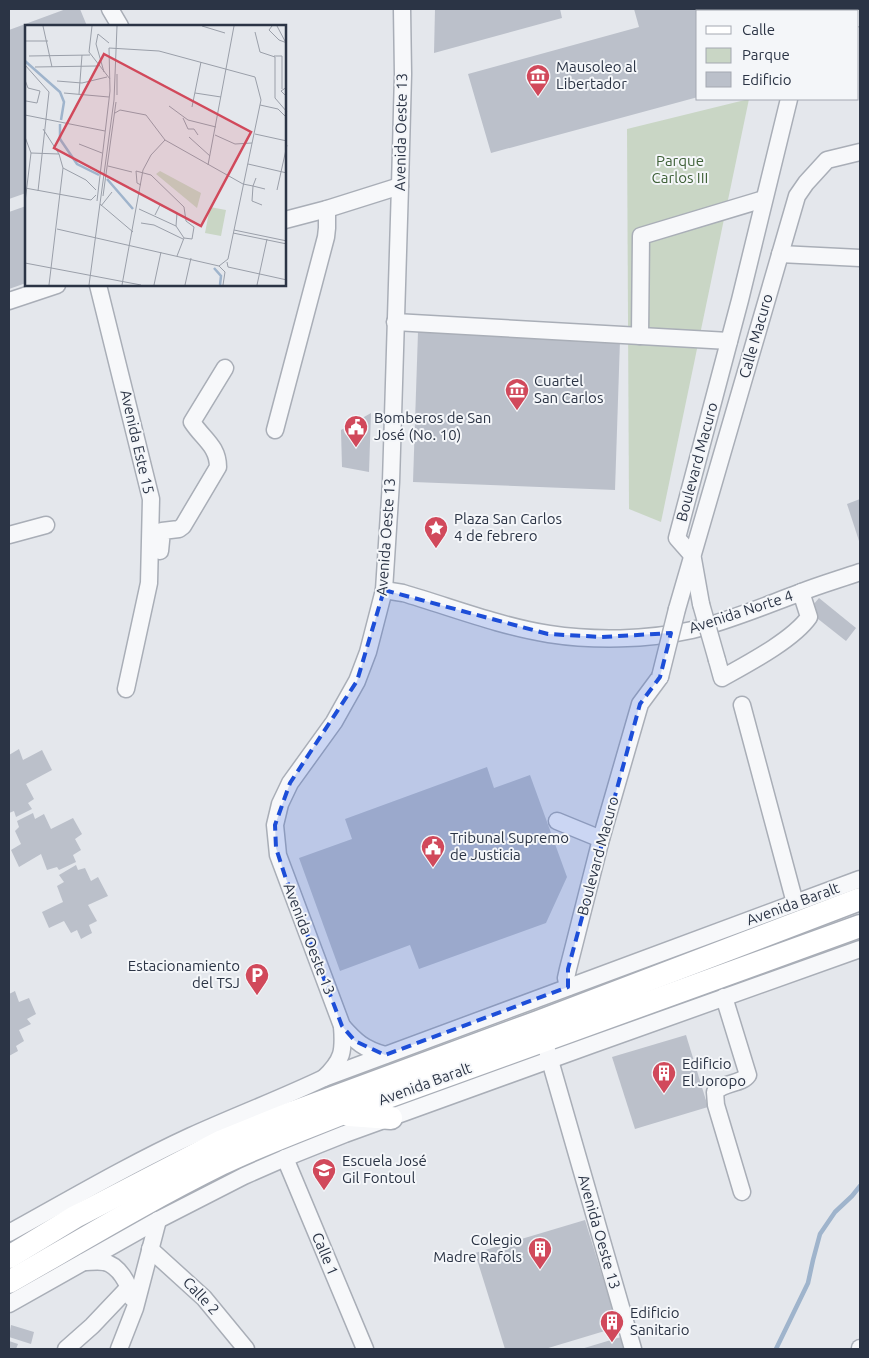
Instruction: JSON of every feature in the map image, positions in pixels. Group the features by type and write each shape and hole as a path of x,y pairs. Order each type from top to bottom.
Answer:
{"main road":[{"name":"Avenida Baralt","path":"9,1257 75,1217 220,1142 361,1086 544,1041 819,904 860,899"},
{"name":"Avenida Baralt","path":"9,1282 136,1208 222,1164 341,1114 860,926"},
{"path":"341,1114 390,1118"}],"street":[{"path":"110,9 119,25"},
{"name":"Avenida Oeste 13","path":"324,1078 335,1068 341,1056 343,1045 342,1026 278,855 275,825 280,804 286,790 334,722 357,681 368,652 384,590 390,482 400,186 403,74 402,9"},
{"name":"Boulevard Macuro","path":"568,987 566,978 601,838 640,704 660,677 692,554 676,538 729,342 788,100"},
{"name":"Calle Macuro","path":"692,554 797,196 827,160 860,152"},
{"path":"286,220 400,186"},
{"path":"640,336 641,236 764,199"},
{"path":"275,430 326,237 327,209"},
{"path":"780,254 860,258"},
{"path":"9,301 54,286"},
{"name":"Avenida Este 15","path":"98,286 152,499 150,583 126,689"},
{"path":"395,322 729,342"},
{"path":"150,583 159,565 162,531 179,530 183,526 218,468 218,456 208,440 192,422 225,368"},
{"path":"9,536 46,525"},
{"path":"692,554 702,604 722,678 757,658 802,627 809,617 801,592"},
{"name":"Avenida Norte 4","path":"384,590 403,593 516,627 548,634 576,637 636,637 694,629 769,605 860,572"},
{"path":"742,705 795,903"},
{"path":"557,822 601,838"},
{"name":"Avenida Baralt","path":"9,1233 110,1176 190,1137 324,1078 795,903 819,904 860,879"},
{"name":"Avenida Baralt","path":"9,1304 158,1220 244,1176 285,1158 390,1118 544,1041 724,997 860,949"},
{"path":"724,997 748,1075 745,1078 720,1086 715,1092 715,1098 742,1192"},
{"name":"Avenida Oeste 13","path":"530,1001 544,1041 633,1349"},
{"name":"Avenida Oeste 13","path":"342,1026 355,1041 366,1048 385,1055"},
{"name":"Calle 1","path":"285,1158 365,1349"},
{"path":"119,1349 134,1308 158,1220"},
{"name":"Calle 2","path":"150,1249 204,1298 246,1349"},
{"path":"84,1262 103,1262 112,1265 129,1287 134,1308"},
{"path":"66,1349 92,1326 129,1287"}],"highlighted area":[{"path":"384,590 548,634 602,637 671,633 660,677 640,704 568,969 568,987 385,1055 355,1041 342,1026 285,876 276,848 275,825 290,783 357,681"}],"green space":[{"name":"Parque Carlos III","path":"749,100 661,522 629,509 627,129"}],"building":[{"path":"66,9 80,9 87,25 25,25 25,193 9,199 9,30"},
{"path":"435,9 560,9 562,18 434,53"},
{"path":"634,9 734,10 696,10 696,98 491,153 468,74 639,27"},
{"path":"25,206 25,283 9,289 9,212"},
{"name":"Cuartel San Carlos","path":"418,332 620,340 615,490 413,482"},
{"name":"Bomberos de San José (No. 10)","path":"371,413 369,472 342,467 341,430"},
{"path":"860,499 860,544 847,504"},
{"path":"819,598 856,628 846,641 808,611"},
{"path":"19,749 23,760 42,750 52,770 26,784 34,799 28,803 32,809 16,817 14,811 9,813 9,755"},
{"name":"Tribunal Supremo de Justicia","path":"487,767 494,788 530,775 567,877 546,923 419,969 410,945 340,971 299,858 352,839 345,819"},
{"path":"33,813 35,819 44,814 51,829 73,818 82,834 75,839 81,850 73,855 76,862 59,870 57,867 47,870 41,854 19,867 11,850 21,844 15,831 19,827 17,821"},
{"path":"76,865 78,870 85,868 91,881 98,877 108,896 88,905 97,921 89,925 92,933 81,939 77,930 71,933 64,921 49,928 42,912 63,902 57,886 64,882 59,875"},
{"path":"15,991 19,1002 29,998 36,1014 27,1019 31,1024 19,1030 24,1041 16,1046 18,1051 9,1056 9,994"},
{"name":"Edificio El Joropo","path":"686,1035 708,1107 635,1129 612,1057"},
{"name":"Colegio Madre Rafols","path":"585,1220 618,1327 545,1349 505,1349 475,1253"},
{"path":"11,1325 34,1332 31,1344 9,1337"},
{"name":"Edificio Sanitario","path":"621,1337 625,1349 581,1349"},
{"path":"9,1341 18,1344 16,1349 9,1349"}],"waterway":[{"path":"776,1349 808,1283 820,1234 835,1212 860,1186"}],"place":[{"name":"Mausoleo al Libertador","path":"538,97"},
{"name":"Cuartel San Carlos","path":"517,411"},
{"name":"Bomberos de San José (No. 10)","path":"356,448"},
{"name":"Plaza San Carlos 4 de febrero","path":"436,549"},
{"name":"Tribunal Supremo de Justicia","path":"433,868"},
{"name":"Estacionamiento del TSJ","path":"257,996"},
{"name":"Edificio El Joropo","path":"664,1094"},
{"name":"Escuela José Gil Fontoul","path":"324,1191"},
{"name":"Colegio Madre Rafols","path":"540,1270"},
{"name":"Edificio Sanitario","path":"612,1343"}]}
